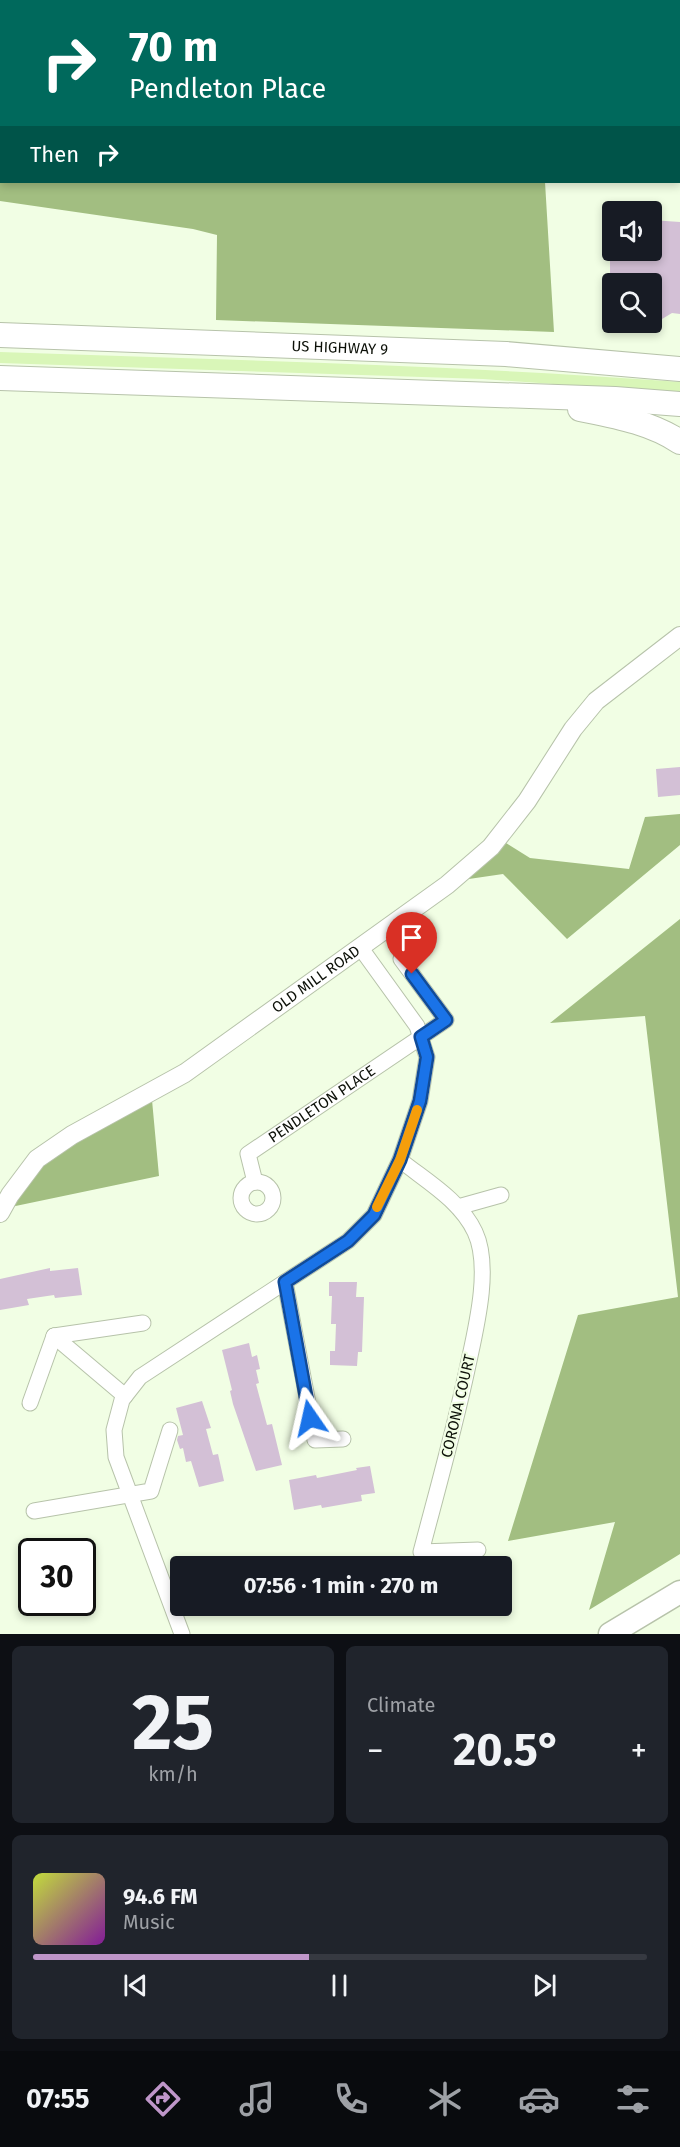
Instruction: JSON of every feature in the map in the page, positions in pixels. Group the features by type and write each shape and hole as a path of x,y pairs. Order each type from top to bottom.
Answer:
{"highway":[{"name":"US HIGHWAY 9","path":"0,335 506,354 680,369"},
{"path":"0,378 522,395 680,404"},
{"path":"522,395 631,420 668,434 680,442"}],"main road":[{"path":"610,1634 680,1592"}],"street":[{"name":"OLD MILL ROAD","path":"0,1213 10,1195 37,1159 72,1135 186,1073 447,885 491,847 527,801 573,729 596,701 680,636"},
{"path":"170,1587 116,1457 114,1430 122,1400 140,1377 348,1241 374,1215 400,1160 420,1101 427,1057 417,1026 360,948"},
{"name":"PENDLETON PLACE","path":"255,1182 248,1154 446,1020 401,959"},
{"name":"CORONA COURT","path":"400,1160 458,1207 475,1232 482,1263 478,1318 456,1420 421,1552 478,1550"},
{"path":"458,1207 501,1194"},
{"path":"285,1282 315,1440 343,1439"},
{"path":"54,1336 143,1323"},
{"path":"54,1336 125,1396"},
{"path":"30,1403 54,1336"},
{"path":"34,1511 151,1491 170,1430"},
{"path":"178,1616 182,1634"}],"green space":[{"path":"0,183 545,183 554,332 216,320 217,235 193,229 0,201"},
{"path":"0,352 595,376 680,382 680,393 483,379 0,363"},
{"path":"680,814 680,845 567,939 503,874 462,880 506,843 530,858 629,869 645,817"},
{"path":"680,919 680,1554 589,1610 615,1522 508,1541 578,1315 678,1297 645,1016 550,1023"},
{"path":"152,1100 159,1176 6,1208 38,1169 75,1141"}],"building":[{"path":"662,221 680,222 680,314 672,313 662,319 662,273 610,273 610,261 662,261"},
{"path":"680,767 680,795 658,797 656,769"},
{"path":"50,1268 50,1271 78,1268 82,1295 55,1298 54,1295 27,1299 29,1305 0,1310 0,1279"},
{"path":"329,1282 357,1282 356,1297 364,1297 362,1352 358,1352 357,1366 330,1365 330,1351 335,1351 336,1324 331,1324 332,1296 329,1296"},
{"path":"249,1343 252,1357 257,1355 260,1369 256,1370 259,1383 256,1384 267,1425 272,1424 282,1465 256,1471 233,1404 230,1391 232,1390 222,1350"},
{"path":"202,1401 211,1428 206,1429 213,1455 218,1454 224,1481 199,1487 191,1461 186,1462 183,1448 180,1449 177,1440 178,1436 183,1435 176,1408"},
{"path":"370,1466 375,1493 361,1495 362,1501 294,1510 289,1480 316,1475 317,1478"}],"slow traffic":[{"path":"377,1207 400,1160 417,1110"}],"route":[{"path":"310,1418 285,1282 348,1241 374,1215 400,1160 420,1101 427,1057 421,1037 446,1020 412,974"}]}
